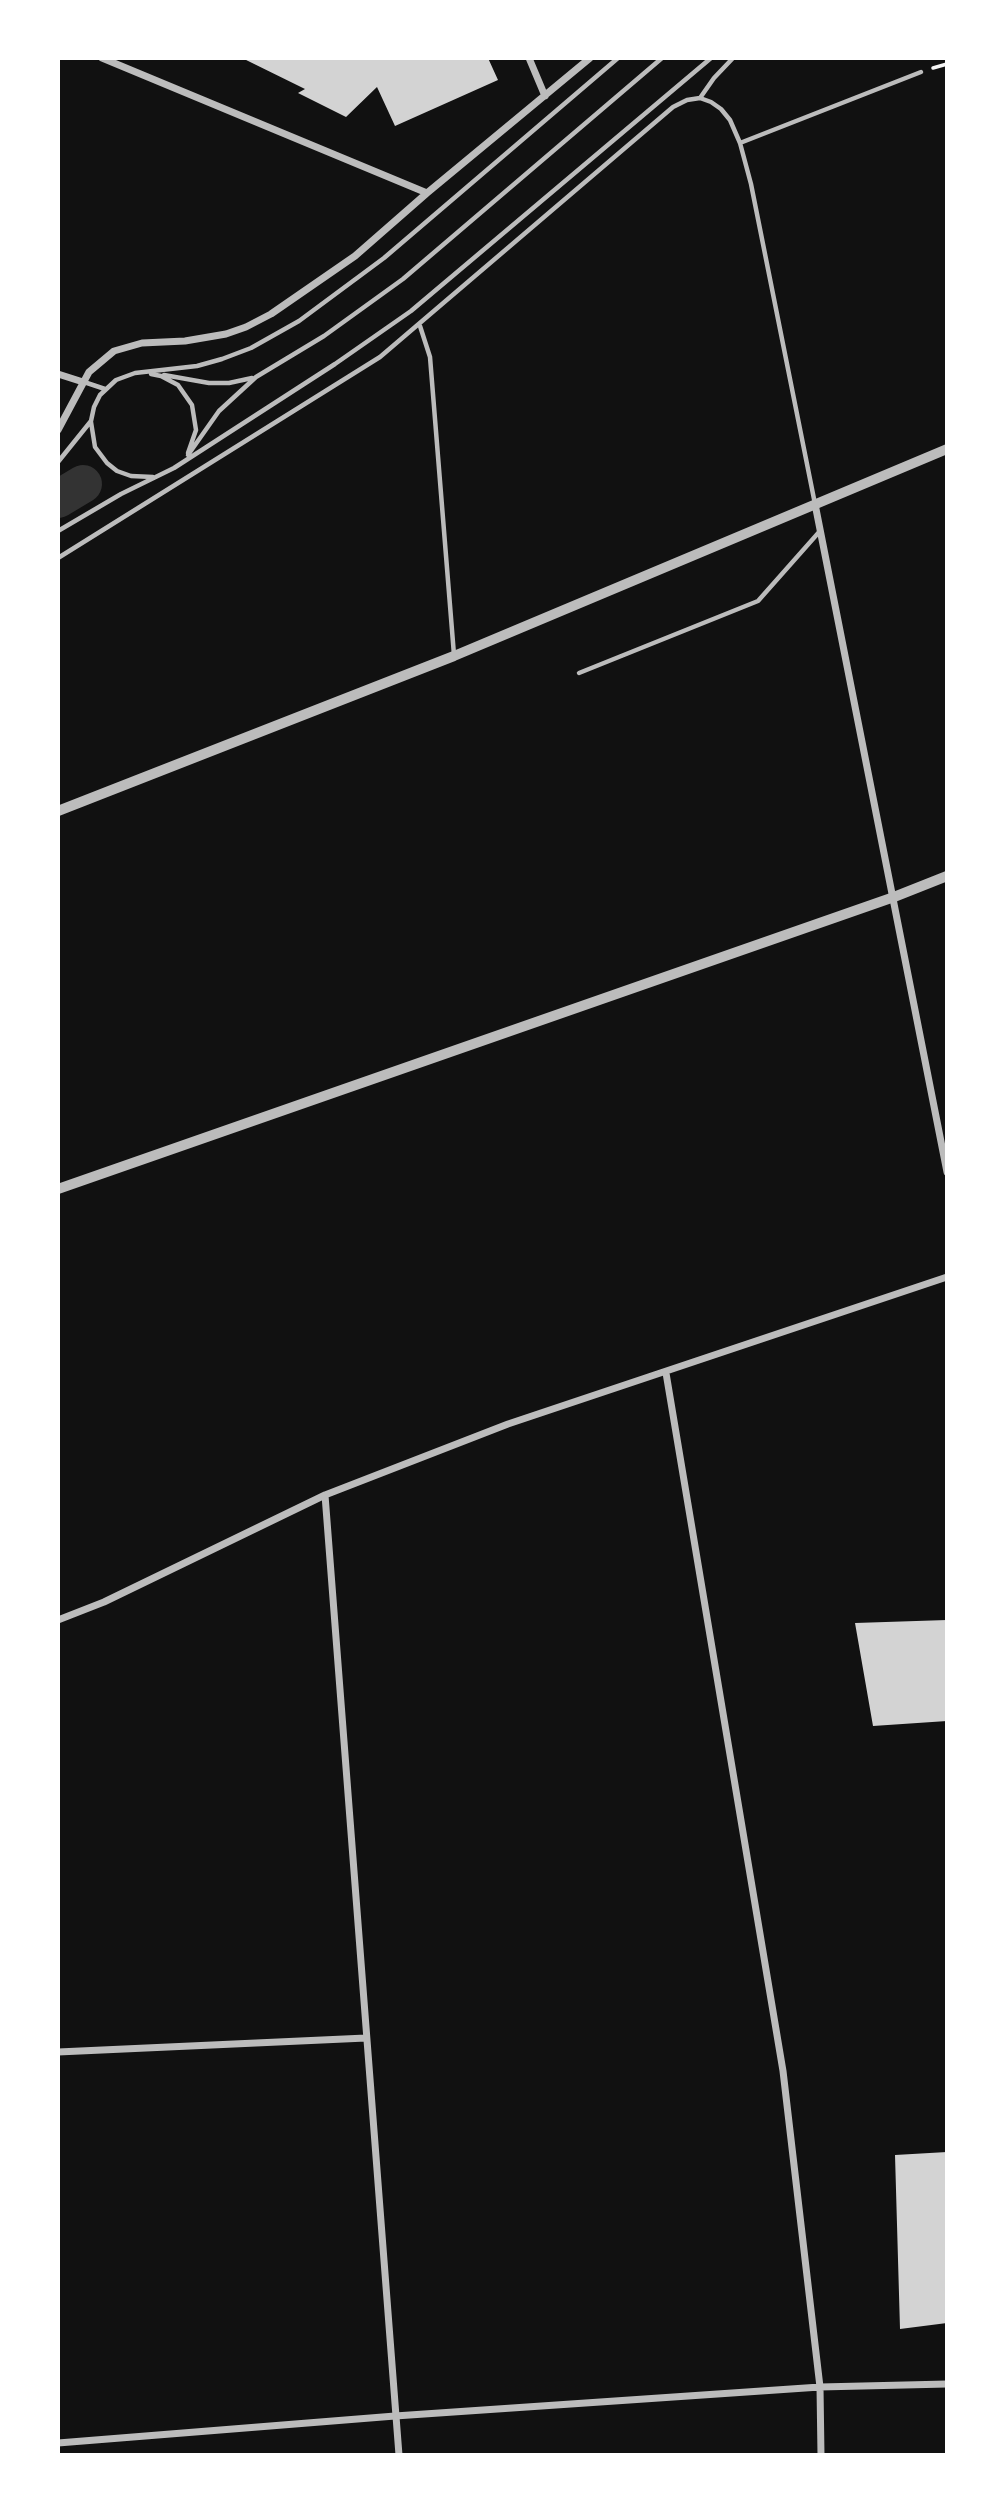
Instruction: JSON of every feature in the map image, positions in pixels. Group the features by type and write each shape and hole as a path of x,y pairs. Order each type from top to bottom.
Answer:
{"street":[{"path":"102,58 427,193"},
{"path":"528,58 545,96"},
{"path":"58,430 83,382 101,360 128,345 185,341 226,334 271,314 355,256 590,58"},
{"path":"58,374 83,382"},
{"path":"58,811 454,656 947,449"},
{"path":"815,504 947,1172"},
{"path":"58,1189 947,877"},
{"path":"58,1620 104,1602 325,1495 508,1424 947,1277"},
{"path":"666,1373 783,2071 820,2387 821,2455"},
{"path":"325,1495 399,2455"},
{"path":"58,2052 366,2038"},
{"path":"58,2443 396,2416 820,2387 947,2384"}],"lane":[{"path":"161,475 137,477 112,468 103,459 96,447 91,421 94,407 105,389 127,375 197,366 237,354 299,321 384,258 618,58"},
{"path":"179,464 194,449 219,411 256,377 287,360 403,279 662,58"},
{"path":"58,531 111,499 179,464 411,312 711,58"},
{"path":"700,98 733,58"},
{"path":"740,142 921,72"},
{"path":"58,558 380,357 673,107 687,100 700,98 721,110 730,120 740,142 765,251 815,504"},
{"path":"419,326 430,357 454,656"},
{"path":"148,373 209,383 229,383 256,377"},
{"path":"148,373 173,382 192,405 195,437 191,448 179,464"},
{"path":"83,382 105,389"},
{"path":"58,462 91,421"},
{"path":"579,673 758,601 820,530"}],"building":[{"path":"242,58 488,58 498,80 395,126 377,87 346,117 298,93 305,89"},
{"path":"947,1620 947,1721 873,1726 855,1623"},
{"path":"947,2152 947,2323 900,2329 895,2155"}],"waterway":[{"path":"58,499 83,484"}]}
